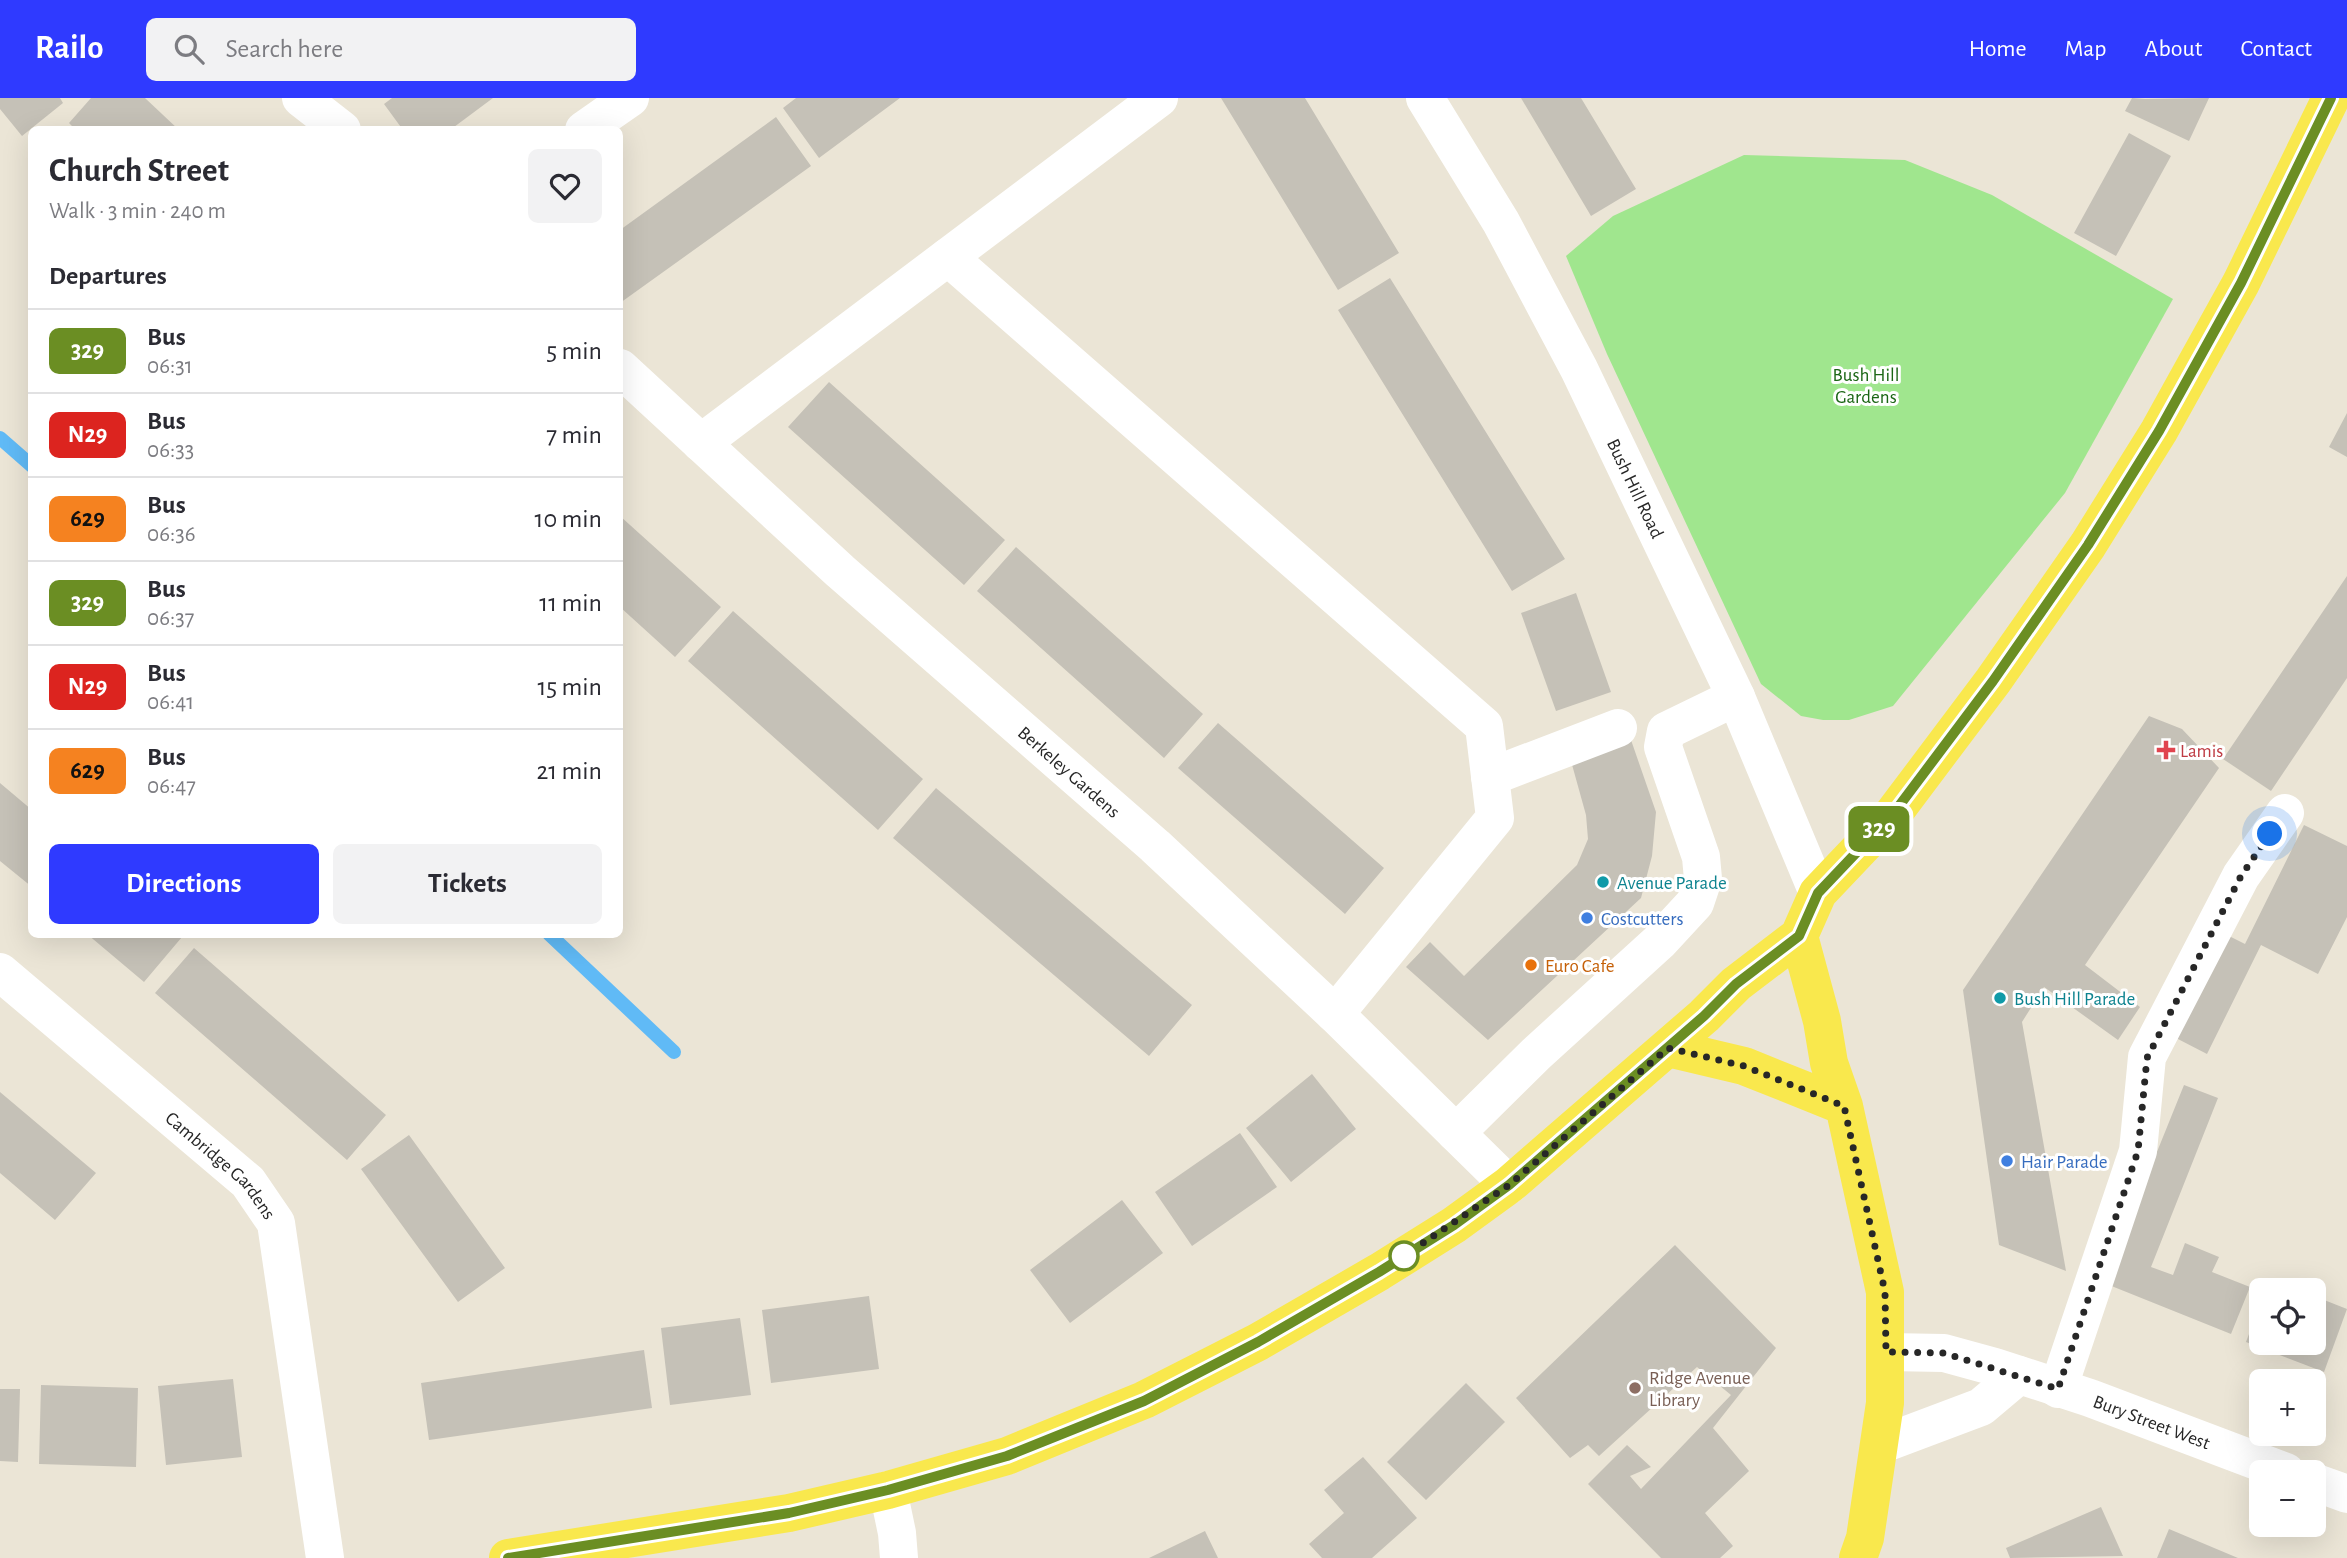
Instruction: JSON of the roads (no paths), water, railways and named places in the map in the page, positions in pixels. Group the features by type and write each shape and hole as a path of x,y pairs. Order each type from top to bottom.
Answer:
{"main road":[{"path":"508,1558 789,1513 888,1490 1007,1456 1144,1401 1258,1342 1379,1272 1454,1225 1509,1185 1668,1048 1736,984 1799,936 1818,893 1893,814 1993,681 2088,545 2159,431 2203,353 2330,98"},
{"path":"1799,936 1822,1021 1829,1063 1844,1106 1885,1292 1886,1352 1880,1446 1865,1538 1858,1558"},
{"path":"1668,1048 1744,1066 1844,1106"}],"street":[{"path":"301,98 337,126"},
{"path":"590,126 630,98"},
{"path":"701,443 1159,98"},
{"name":"Bush Hill Road","path":"1425,98 1502,222 1579,369 1736,697 1818,893"},
{"path":"948,257 1484,726 1495,818 1335,1014"},
{"name":"Berkeley Gardens","path":"623,371 840,571 1155,846 1335,1014 1509,1185"},
{"path":"1456,1133 1659,942 1695,903 1703,879 1701,857 1663,747 1666,731 1736,697"},
{"path":"1490,777 1618,728"},
{"path":"2058,1389 2138,1151 2147,1058 2241,876 2284,813"},
{"name":"Cambridge Gardens","path":"0,972 248,1182 275,1223 325,1558"},
{"name":"Bury Street West","path":"1886,1352 1944,1353 2019,1375 2253,1460"},
{"path":"1880,1446 1981,1407 2019,1375"},
{"path":"2326,1486 2347,1494"},
{"path":"888,1490 899,1558"}],"waterway":[{"path":"0,438 28,462"},
{"path":"553,938 674,1052"}],"place":[{"name":"Lamis","path":"2166,750"},
{"name":"Avenue Parade","path":"1603,882"},
{"name":"Costcutters","path":"1587,918"},
{"name":"Euro Cafe","path":"1531,965"},
{"name":"Bush Hill Parade","path":"2000,998"},
{"name":"Hair Parade","path":"2007,1161"},
{"name":"Ridge Avenue Library","path":"1635,1388"}],"park label":[{"name":"Bush Hill Gardens","path":"1866,385"}]}
